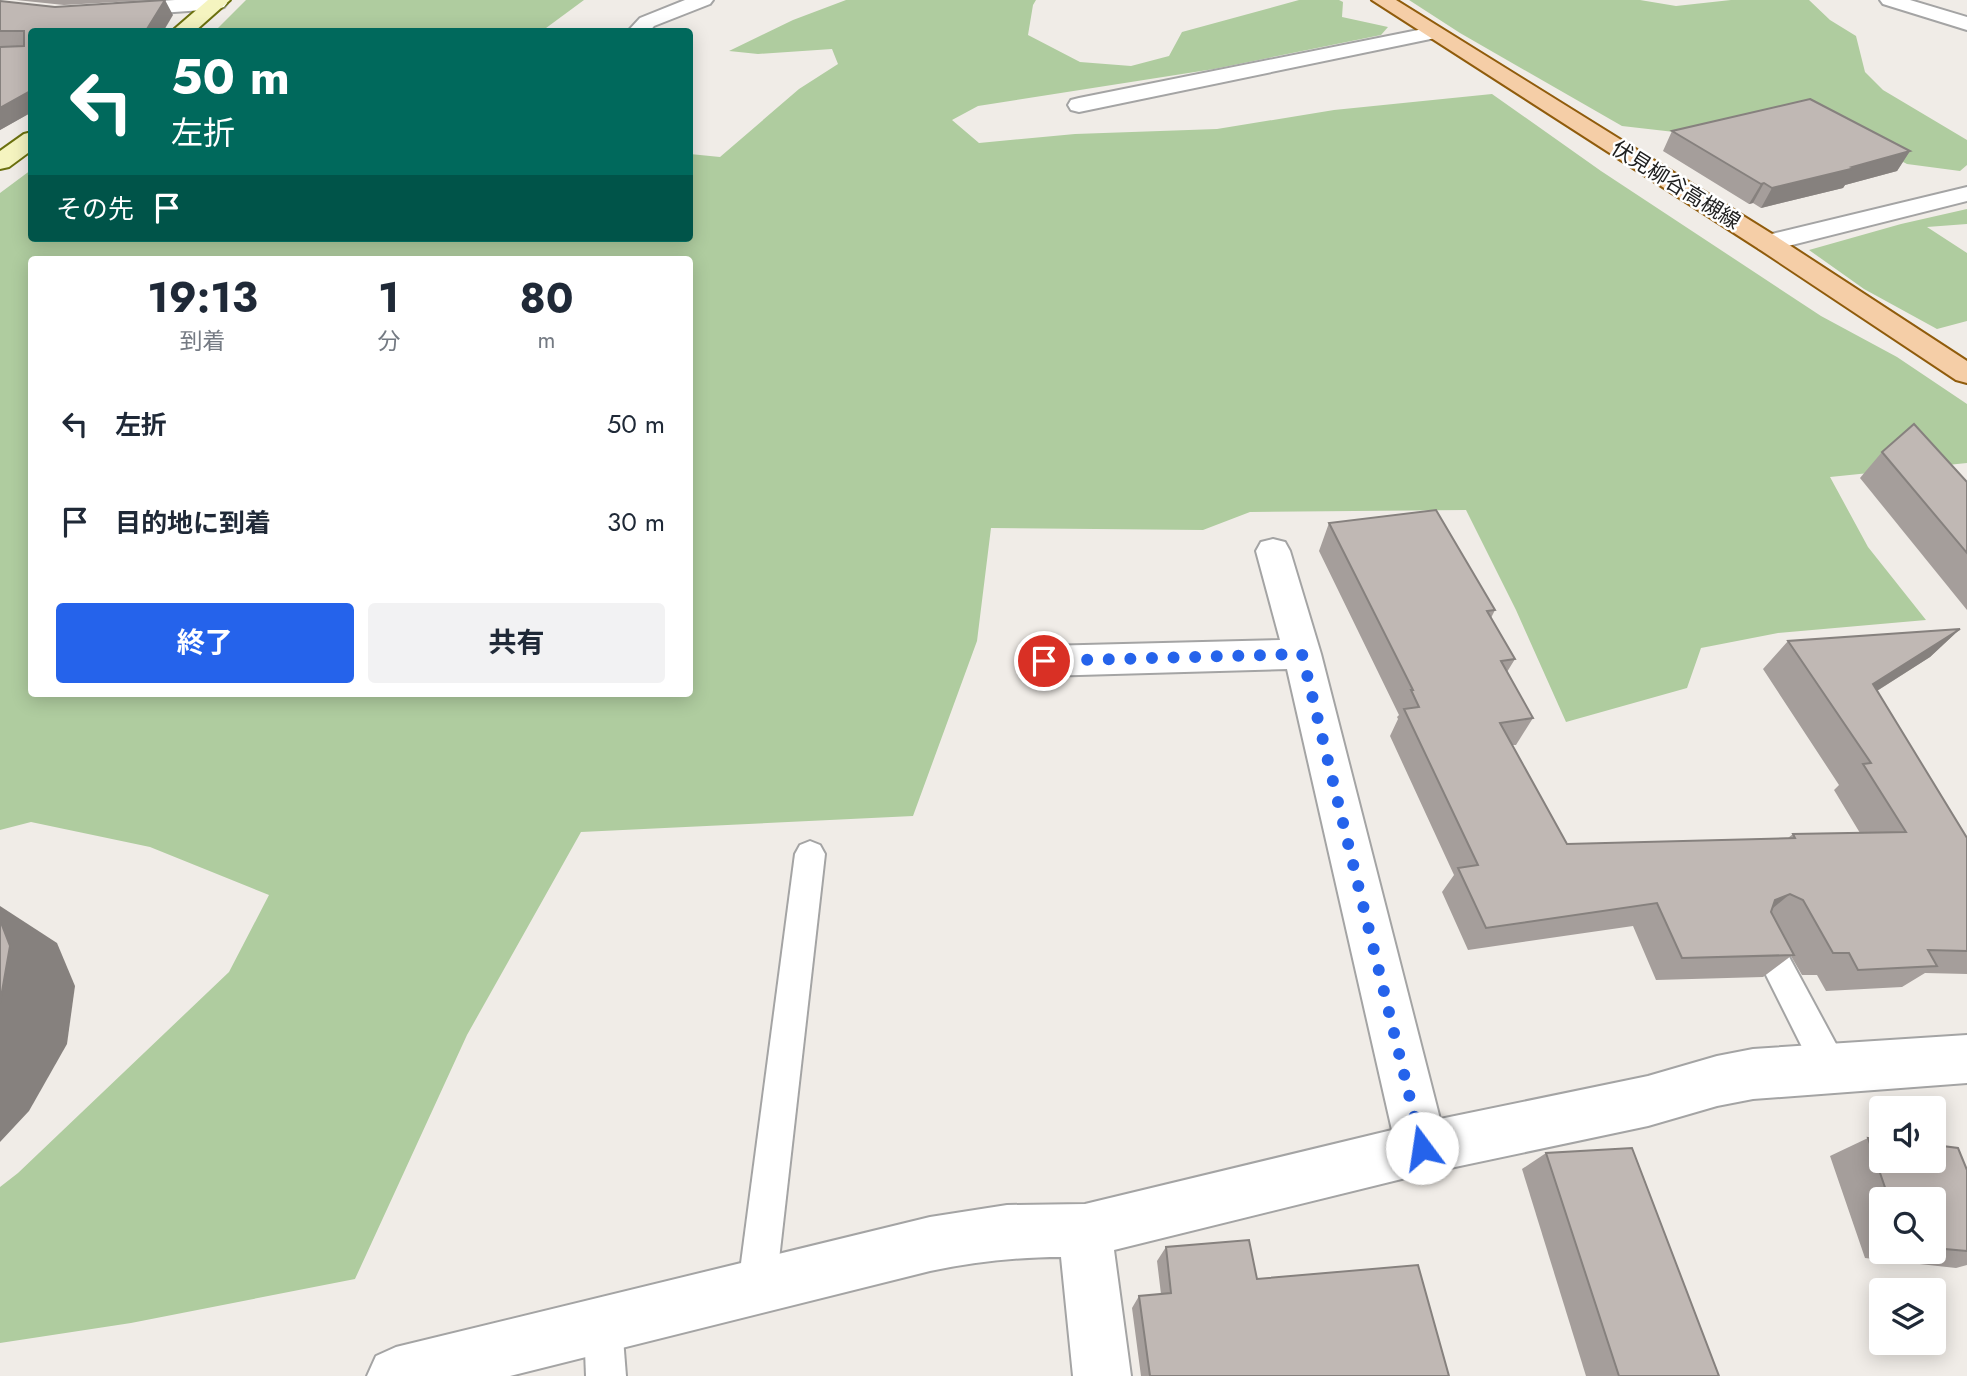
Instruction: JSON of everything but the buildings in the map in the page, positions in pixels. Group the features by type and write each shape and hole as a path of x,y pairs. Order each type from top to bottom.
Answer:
{"main road":[{"name":"伏見柳谷高槻線","path":"1382,0 1768,243 1967,374"}],"street":[{"path":"641,28 647,22 703,0"},
{"path":"1890,0 1967,24"},
{"path":"92,12 218,1"},
{"path":"186,28 218,1"},
{"path":"1079,105 1433,33"},
{"path":"0,162 28,142"},
{"path":"1768,243 1967,194"},
{"path":"1273,551 1302,654 1422,1148"},
{"path":"1044,661 1302,654"},
{"path":"396,1376 976,1234 1032,1228 1084,1230 1422,1148 1648,1101 1729,1079 1830,1067 1967,1059"},
{"path":"1084,1230 1102,1376"}],"lane":[{"path":"757,1286 810,854"},
{"path":"1760,934 1830,1067"},
{"path":"603,1325 606,1376"}],"green space":[{"path":"246,0 584,0 546,28 218,28"},
{"path":"846,0 1036,0 1028,35 1080,62 1131,66 1169,56 1182,32 1299,0 1339,0 1343,2 1342,17 1388,27 1381,35 1214,69 978,106 952,120 979,143 1075,134 1217,129 1334,110 1492,94 1601,171 1821,316 1897,357 1967,404 1967,463 1830,477 1868,547 1926,620 1778,633 1701,648 1687,688 1566,722 1516,610 1466,510 1250,512 1203,530 991,528 977,641 913,816 581,832 467,1035 355,1279 131,1323 0,1343 0,1187 18,1173 229,972 269,895 150,847 31,822 0,830 0,193 28,172 28,242 693,242 693,154 720,157 799,89 838,64 832,49 758,54 729,51 793,20"},
{"path":"1409,0 1640,0 1676,6 1731,0 1809,0 1830,20 1856,36 1865,72 1883,90 1967,140 1967,165 1960,171 1907,164 1819,118 1683,133 1622,126 1460,33"},
{"path":"1967,209 1967,224 1927,227 1967,253 1967,321 1937,329 1864,289 1809,250 1901,224"}],"route":[{"path":"1044,661 1302,654 1422,1148"}]}
